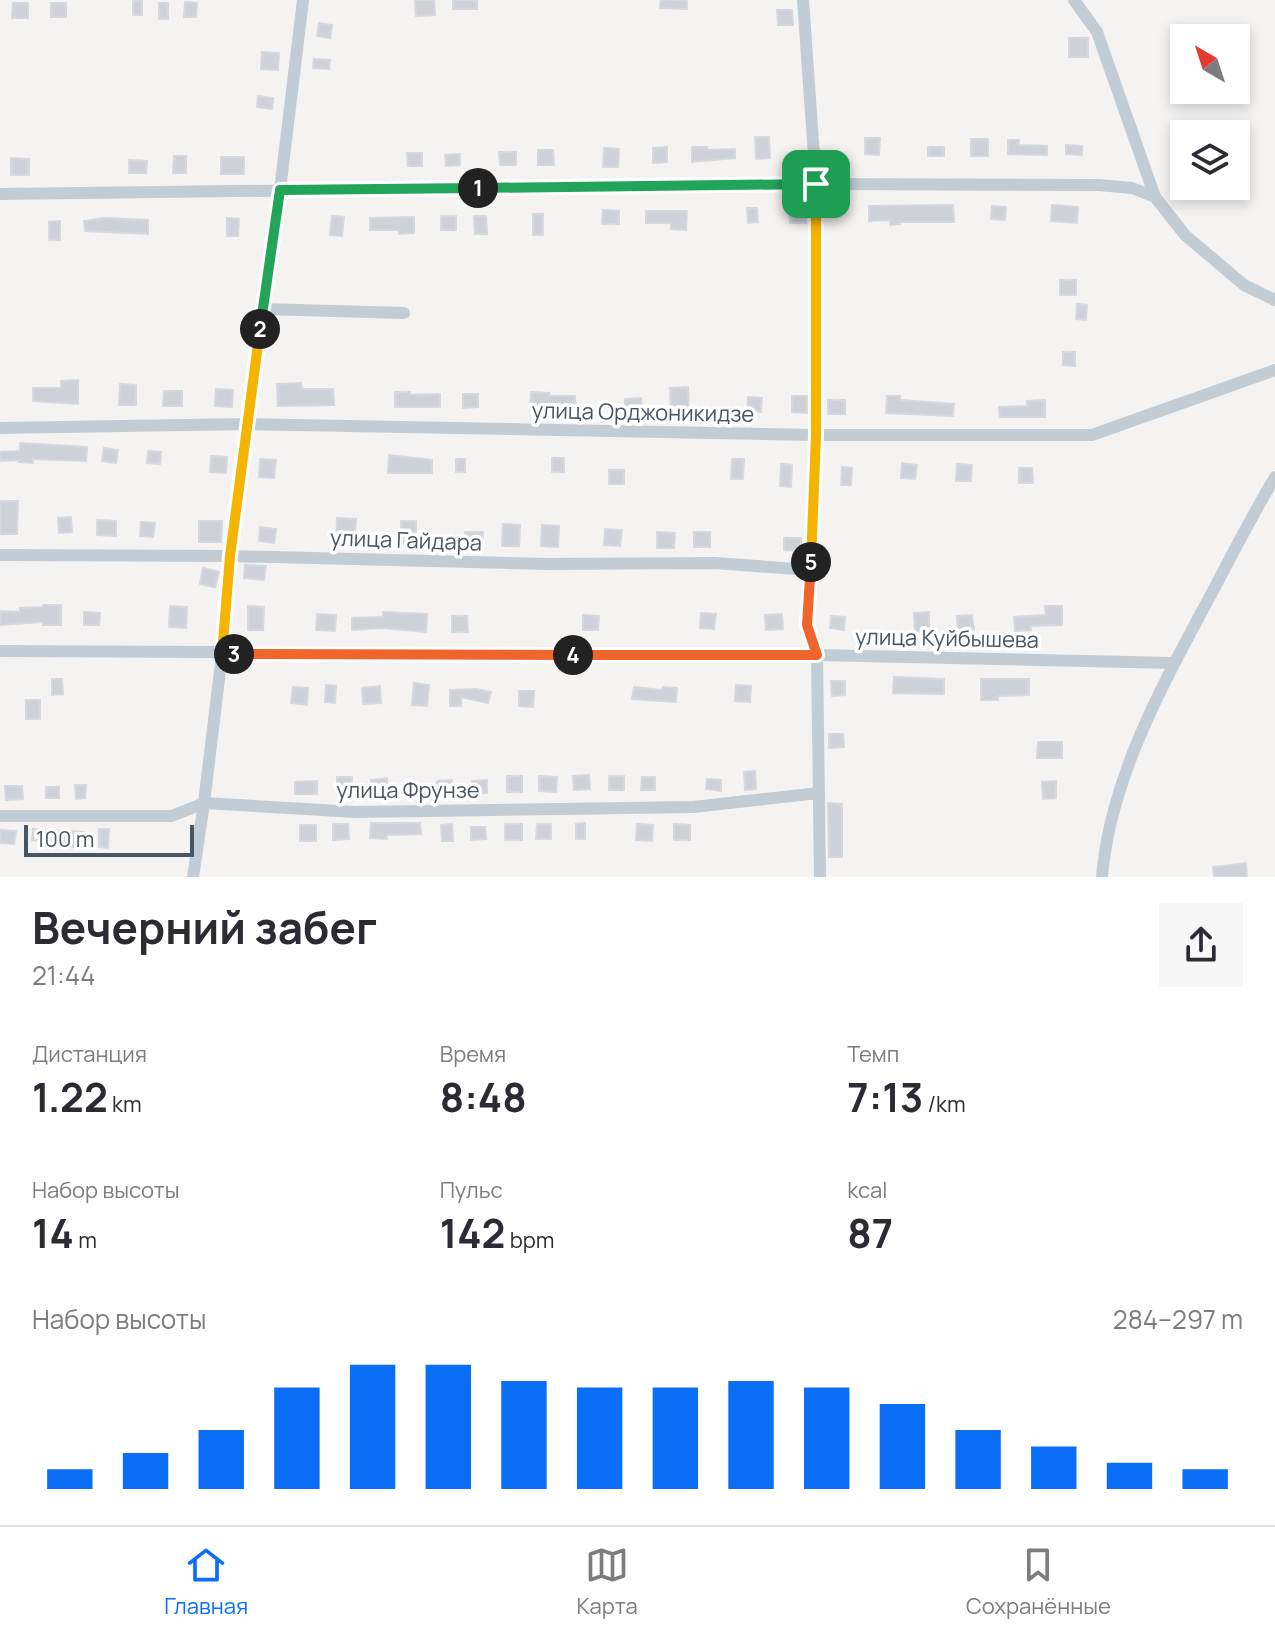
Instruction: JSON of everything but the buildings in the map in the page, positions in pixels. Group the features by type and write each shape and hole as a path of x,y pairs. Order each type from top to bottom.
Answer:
{"street":[{"path":"193,877 222,654 230,556 303,0"},
{"path":"803,0 816,184 816,435 807,625 817,655 820,877"},
{"path":"1074,0 1097,32 1155,197 1185,235 1208,255 1244,285 1275,300"},
{"path":"0,194 816,184 1098,185 1132,188 1155,197"},
{"path":"263,309 404,313"},
{"name":"улица Орджоникидзе","path":"0,428 247,424 816,435 1092,435 1275,370"},
{"path":"1102,877 1105,843 1117,791 1174,663 1275,477"},
{"name":"улица Гайдара","path":"0,555 230,556 546,564 715,563 810,570"},
{"name":"улица Куйбышева","path":"0,651 817,655 1174,663"},
{"name":"улица Фрунзе","path":"0,816 172,816 204,803 355,812 693,807 819,793"}],"route":[{"path":"816,184 816,435 807,625 817,655 222,654 230,556 280,190 816,184"}]}
